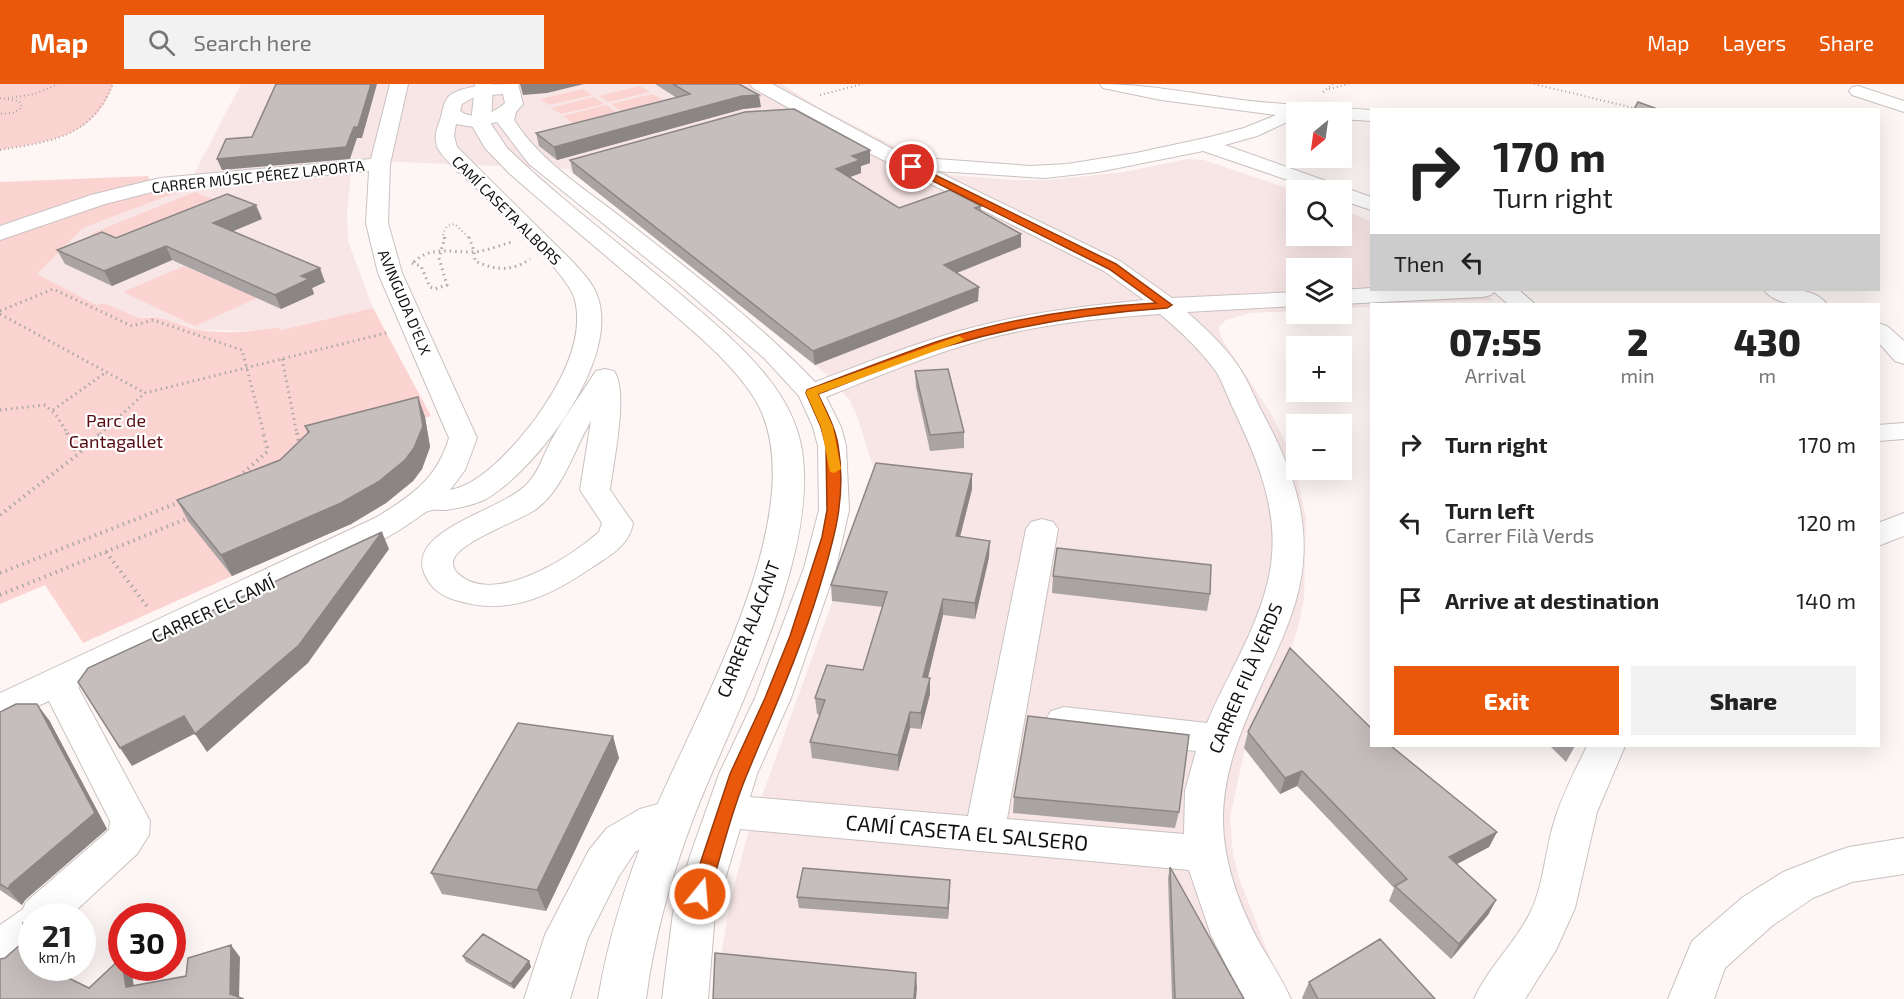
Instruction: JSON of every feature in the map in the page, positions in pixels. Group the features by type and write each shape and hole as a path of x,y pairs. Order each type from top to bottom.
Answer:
{"main road":[{"name":"CARRER ALACANT","path":"485,100 501,154 682,309 742,364 766,395 782,426 787,451 788,494 782,532 771,576 672,817 637,918 629,951 622,999"}],"street":[{"name":"AVINGUDA D'ELX","path":"399,84 380,164 377,224 390,273 463,438 462,447 452,466 422,501"},
{"name":"CARRER FILÀ VERDS","path":"759,84 813,103 912,167 1112,266 1167,305 1227,370 1272,456 1287,513 1290,539 1287,562 1272,619 1218,739 1205,790 1203,819 1208,854 1224,918 1244,959 1268,999"},
{"path":"1108,84 1183,99 1286,110"},
{"path":"1858,91 1904,107"},
{"path":"485,100 505,120 521,146 560,167 773,353 812,393 824,417 832,446 834,488 832,519 820,568 773,698 738,774 694,913 685,999"},
{"name":"CAMÍ CASETA ALBORS","path":"422,501 452,500 477,491 499,477 523,455 540,434 563,396 583,352 589,327 586,299 577,281 525,223 448,149 443,140 447,123 485,100"},
{"path":"774,113 813,103"},
{"path":"1352,114 1370,115"},
{"path":"912,167 930,165 1021,172 1071,171 1121,163 1202,144 1269,125 1286,118"},
{"path":"1202,144 1306,180"},
{"name":"CARRER MÚSIC PÉREZ LAPORTA","path":"0,233 98,199 160,184 380,164"},
{"path":"1352,197 1370,204"},
{"path":"1352,296 1462,291"},
{"path":"1505,291 1522,303"},
{"path":"1779,291 1812,303"},
{"path":"812,393 940,345 1001,328 1119,308 1286,299"},
{"path":"1880,332 1904,356"},
{"path":"605,377 608,397 595,490 618,523 613,538 547,582 518,594 509,596 475,594 457,589 447,582 439,573 436,562 439,554 455,539 514,510 536,494 546,481 564,444 605,377"},
{"path":"1880,434 1904,431"},
{"name":"CARRER EL CAMÍ","path":"0,709 371,533 422,501"},
{"path":"1880,535 1904,523"},
{"path":"984,834 1042,528"},
{"path":"55,903 116,850 129,836 131,828 130,821 57,682"},
{"path":"1007,714 1218,739"},
{"path":"1497,999 1522,969 1550,916 1559,895 1576,815 1586,787 1606,747"},
{"name":"CAMÍ CASETA EL SALSERO","path":"726,811 1208,854"},
{"path":"547,999 567,935 604,863 621,840 654,821 672,817"},
{"path":"1691,999 1708,955 1758,911 1798,885 1849,865 1904,856"},
{"path":"0,953 18,937"}],"path":[{"path":"0,98 35,94 58,84"},
{"path":"0,150 65,136 81,128 103,109 113,84"},
{"path":"813,103 863,84"},
{"path":"1329,90 1349,84"},
{"path":"1533,84 1634,108"},
{"path":"0,114 14,113 22,107 19,101 8,98"},
{"path":"414,262 421,266 430,287 435,289 447,285 439,258 444,230 447,226 454,224 464,231 475,252 475,261 492,268 506,269 523,264 532,254"},
{"path":"390,273 433,250 475,252 514,241"},
{"path":"0,312 53,289 132,326 153,320 243,350 268,451 236,479"},
{"path":"0,312 105,373 145,393"},
{"path":"0,515 77,455 145,393 414,326"},
{"path":"282,359 301,451"},
{"path":"53,410 105,373"},
{"path":"0,410 45,405 53,410 65,428 77,455"},
{"path":"0,573 182,501"},
{"path":"0,595 200,513"},
{"path":"106,552 165,631"}],"shaded area":[{"path":"241,84 782,84 818,107 951,175 1014,180 1050,180 1124,172 1188,159 1204,160 1286,188 1286,246 1352,246 1352,213 1370,222 1370,291 1481,291 1493,300 1370,303 1370,307 1352,308 1352,258 1286,258 1286,311 1251,313 1226,320 1218,328 1222,339 1270,412 1286,443 1286,480 1298,480 1306,518 1304,599 1297,631 1286,663 1245,748 1230,817 1233,854 1239,878 1286,999 718,999 719,969 729,907 746,840 877,479 856,413 849,399 825,373 568,169 350,160 194,174"},
{"path":"343,172 351,174 347,212 348,241 373,308 281,330 279,327 260,331 201,330 150,316 141,319 104,303 98,305 36,274 83,228 168,196 208,186"}],"green space":[{"path":"0,84 113,84 105,102 95,116 82,126 52,139 0,150"},
{"path":"640,86 650,92 609,102 599,96"},
{"path":"583,89 592,95 549,105 540,99"},
{"path":"652,94 663,100 621,111 611,104"},
{"path":"594,97 604,104 561,114 551,108"},
{"path":"606,105 616,112 573,123 563,116"},
{"name":"Parc de Cantagallet","path":"148,176 155,191 209,185 168,196 83,228 37,274 97,305 104,303 141,319 155,317 210,331 240,332 279,327 281,330 373,308 431,416 314,446 189,521 232,576 83,643 45,585 0,604 0,182"},
{"path":"195,192 228,205 123,247 90,234"},
{"path":"184,266 257,298 195,326 123,292"}],"building":[{"path":"276,84 371,84 358,127 354,127 346,147 217,159 226,139 252,137"},
{"path":"673,84 739,84 759,95 742,96 554,147 536,133 690,94"},
{"path":"1638,102 1654,108 1635,108"},
{"path":"794,109 870,150 852,156 860,160 836,169 899,208 950,190 981,206 975,208 1021,234 944,265 979,287 813,351 570,160 745,112"},
{"path":"227,194 256,205 213,223 320,268 301,276 309,279 275,295 166,246 104,271 57,250 102,232 116,238"},
{"path":"948,369 964,432 930,435 915,371"},
{"path":"418,397 423,426 414,448 405,460 378,482 341,503 221,555 177,500 280,460 309,432 305,426"},
{"path":"876,463 972,474 956,536 990,541 975,603 943,599 923,677 930,678 921,713 910,712 898,755 810,742 825,700 815,698 827,665 863,670 887,592 831,585"},
{"path":"382,532 299,645 195,734 184,716 120,748 78,682 88,668"},
{"path":"1057,548 1211,565 1210,594 1053,576"},
{"path":"1290,648 1370,727 1370,747 1392,747 1497,832 1449,857 1496,900 1459,944 1395,886 1407,879 1302,771 1285,778 1248,732"},
{"path":"16,704 37,704 95,813 8,889 0,884 0,712"},
{"path":"1028,716 1189,735 1179,812 1014,797"},
{"path":"518,723 613,736 537,890 431,873"},
{"path":"1170,867 1244,999 1175,999"},
{"path":"803,868 950,880 948,908 797,897"},
{"path":"483,934 529,961 511,984 463,956"},
{"path":"1380,939 1435,999 1318,999 1309,982"},
{"path":"231,945 230,994 244,999 0,999 0,959 5,958 18,947 18,981 75,981 89,988 108,970 108,981 125,981 126,987 159,981 186,981 188,958"},
{"path":"715,953 916,973 914,999 713,999"}],"slow traffic":[{"path":"834,469 832,446 827,427 812,393 959,339"}],"route":[{"path":"700,894 738,774 773,698 797,636 828,537 834,510 832,446 820,408 812,393 940,345 1001,328 1119,308 1167,305 1112,266 912,167"}]}
